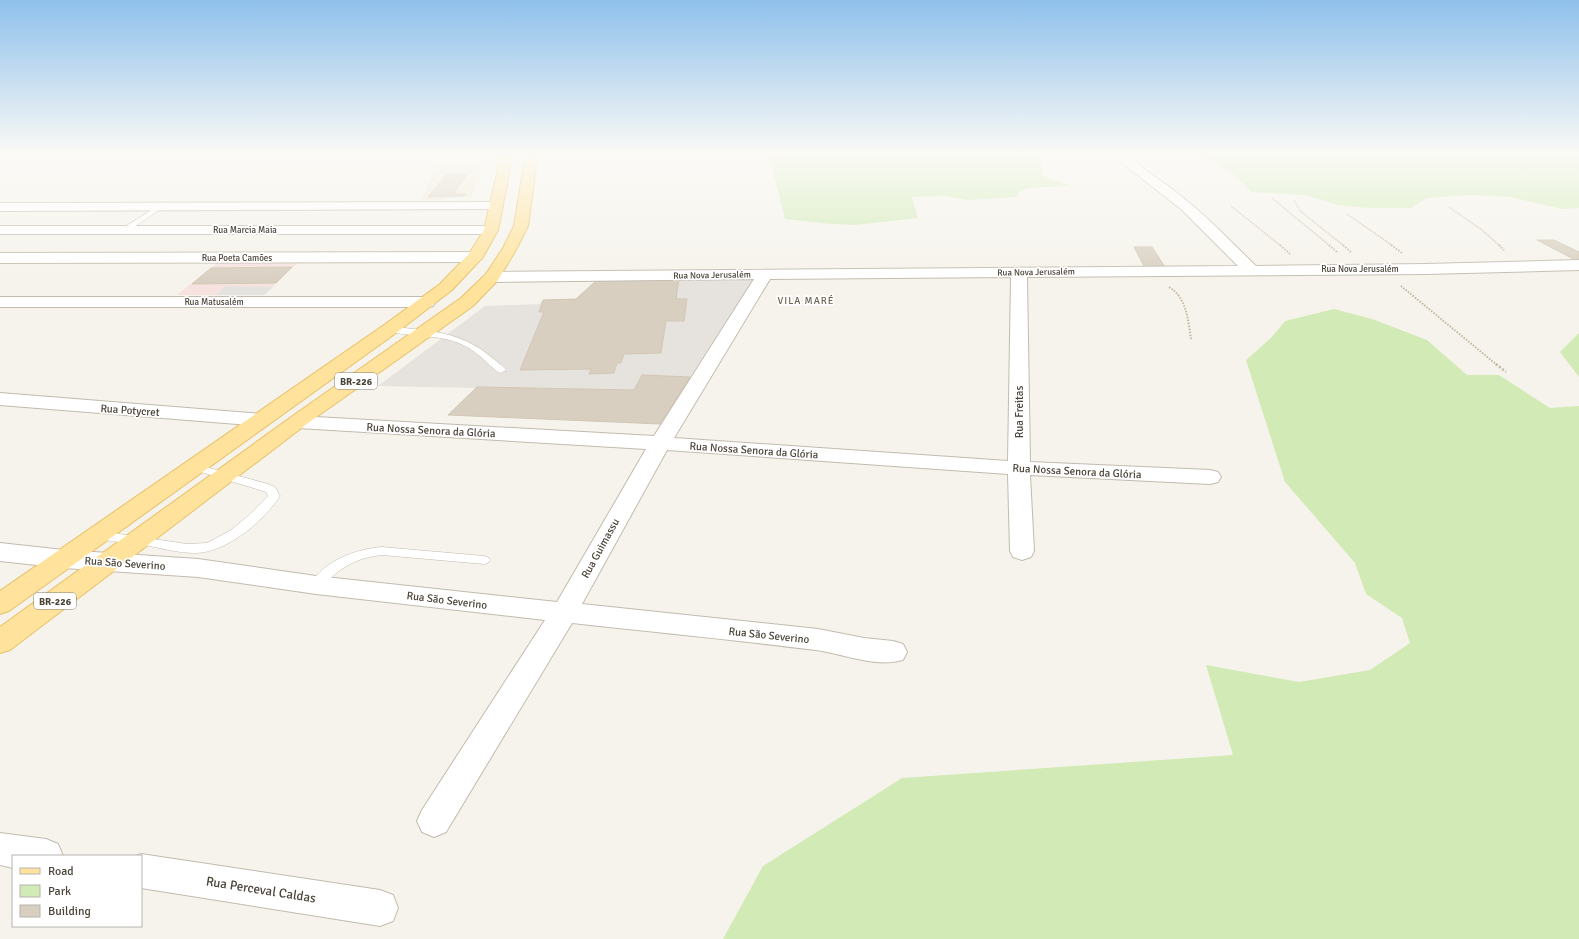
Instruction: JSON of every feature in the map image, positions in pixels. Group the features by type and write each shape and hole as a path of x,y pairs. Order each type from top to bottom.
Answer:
{"main road":[{"name":"BR-226","path":"0,604 390,329 446,287 475,258 491,230 498,196"},
{"name":"BR-226","path":"0,642 298,422 468,302 492,277 510,248 521,226 526,196"}],"street":[{"path":"1173,196 1208,226 1251,270"},
{"path":"0,207 496,206"},
{"name":"Rua Marcia Maia","path":"0,230 491,230"},
{"name":"Rua Poeta Camões","path":"0,258 475,258"},
{"name":"Rua Nova Jerusalém","path":"492,277 1425,269 1579,265"},
{"name":"Rua Freitas","path":"1019,272 1019,468 1022,551"},
{"name":"Rua Guimassu","path":"434,821 564,613 660,443 765,275"},
{"name":"Rua Matusalém","path":"0,302 427,302"},
{"name":"Rua Potycret","path":"0,399 261,420"},
{"name":"Rua Nossa Senora da Glória","path":"298,422 660,443 1019,468 1210,477"},
{"name":"Rua São Severino","path":"0,552 64,559 198,568 316,585 818,640 864,649 893,652"},
{"path":"0,849 39,855"},
{"name":"Rua Perceval Caldas","path":"142,871 380,908"}],"lane":[{"path":"124,230 160,207"},
{"path":"390,329 463,342 473,347 501,370"},
{"path":"99,535 183,548 208,548 230,537 262,509 274,496 271,490 226,475 195,467"},
{"path":"316,585 335,566 344,560 369,552 382,551 484,560"}],"path":[{"path":"1272,198 1454,330 1506,372"},
{"path":"1294,200 1300,211 1371,269"},
{"path":"1232,206 1308,270"},
{"path":"1450,207 1482,230 1524,267"},
{"path":"1347,214 1425,269"},
{"path":"1161,271 1169,288 1177,292 1186,310 1191,339"}],"shaded area":[{"path":"424,196 471,196 453,197 443,200 422,200"},
{"path":"222,259 302,259 264,295 177,295"},
{"path":"598,279 753,279 660,424 448,415 477,388 378,386 485,306 540,304 543,300 576,299"},
{"path":"225,286 273,287 264,295 216,295"}],"green space":[{"path":"779,196 1017,196 967,200 946,196 912,197 918,218 855,225 785,219"},
{"path":"1308,196 1459,196 1427,198 1411,208 1368,208 1338,205"},
{"path":"1487,196 1579,196 1579,208 1562,209 1510,197"},
{"path":"1334,309 1372,319 1427,340 1467,375 1499,375 1550,408 1579,406 1579,939 723,939 763,866 902,778 1233,755 1206,665 1299,682 1370,670 1410,643 1402,618 1366,594 1355,563 1285,482 1246,360 1272,337 1285,321"},
{"path":"1579,333 1579,377 1560,352"}],"building":[{"path":"429,196 464,196 464,196 428,197"},
{"path":"1537,240 1554,240 1579,252 1579,262"},
{"path":"1134,247 1152,247 1167,270 1146,270"},
{"path":"292,267 276,283 192,284 211,268"},
{"path":"598,279 679,279 676,299 687,299 684,321 666,321 661,353 624,354 621,363 617,363 614,373 589,374 591,369 520,370 544,312 539,312 543,300 576,299"},
{"path":"642,375 690,377 660,424 448,415 477,387 634,390"}],"district":[{"name":"VILA MARÉ","path":"806,300"}]}
